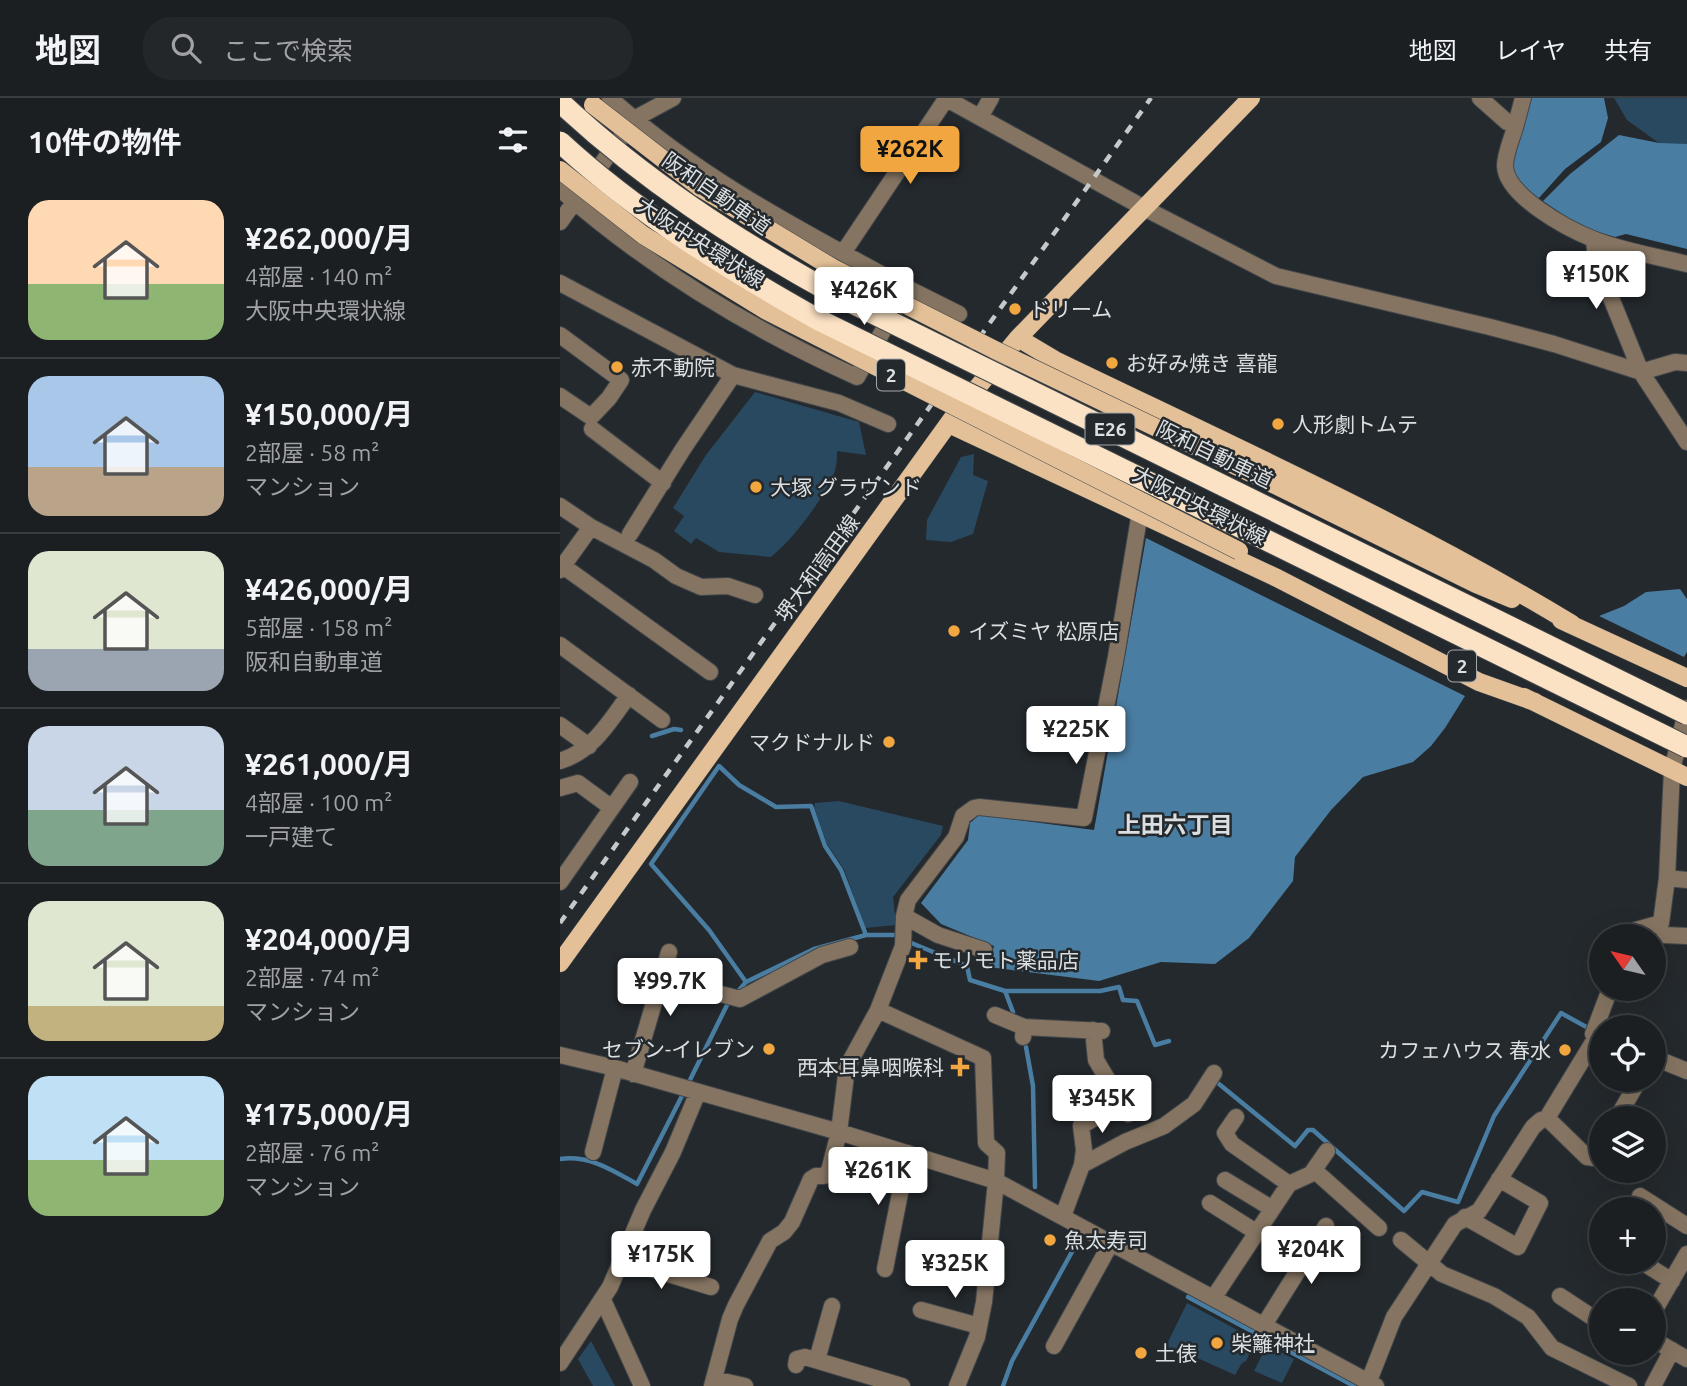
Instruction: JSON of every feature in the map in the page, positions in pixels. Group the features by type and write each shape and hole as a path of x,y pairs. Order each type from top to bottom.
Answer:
{"highway":[{"name":"阪和自動車道","path":"560,102 586,126 695,210 759,252 834,294 1687,714"},
{"name":"E26","path":"560,142 626,197 683,237 819,320 1687,747"}],"main road":[{"name":"堺大和高田線","path":"560,963 948,424 1018,338 1251,98"},
{"path":"590,101 699,187 833,268 995,351 1476,584 1572,624 1687,678"},
{"name":"大阪中央環状線","path":"560,170 643,235 767,311 1374,618 1472,672 1679,774"},
{"path":"1018,338 1055,360 1506,584 1572,624"},
{"path":"948,424 1277,578 1479,682 1535,702"}],"street":[{"path":"610,98 708,174 786,222 959,314"},
{"path":"560,222 634,119 673,98"},
{"path":"843,253 945,98 1144,208 1276,276 1554,344 1641,372 1675,362 1687,363"},
{"path":"979,117 991,98"},
{"path":"1480,98 1507,122 1516,124"},
{"path":"1523,98 1505,166 1510,181 1521,196 1569,228 1594,240 1687,264"},
{"path":"560,189 589,215 659,265 759,327 857,377 907,288"},
{"path":"1594,240 1596,261 1641,372 1687,442"},
{"path":"560,283 733,375 839,403 888,424"},
{"path":"560,396 591,417 621,380 563,343"},
{"path":"630,534 733,375"},
{"path":"839,403 852,375"},
{"path":"592,429 663,483"},
{"path":"560,506 676,576 701,587 728,586 755,595"},
{"path":"745,1386 713,1382 730,1319 770,1241 784,1232 792,1222 807,1184 811,1179 824,1176 829,1171 839,1132 847,1067 878,1010 903,946 904,916 908,900 956,837 963,816 974,808 1084,818 1116,657 1140,512"},
{"path":"592,527 562,568 710,672"},
{"path":"560,645 662,720"},
{"path":"560,761 574,756 598,738 629,695"},
{"path":"1657,924 1661,923 1687,708"},
{"path":"560,725 589,746"},
{"path":"560,882 630,782"},
{"path":"560,788 578,783 612,808"},
{"path":"1667,878 1687,880"},
{"path":"904,916 938,935 984,950"},
{"path":"1666,935 1687,936"},
{"path":"662,979 740,999 822,955 850,947"},
{"path":"634,1074 669,952"},
{"path":"878,1010 984,1058 986,1143 997,1153 996,1181 979,1326 957,1386"},
{"path":"995,1016 1023,1032 1099,1031 1096,1060 1125,1108 1081,1126 1084,1150 1082,1165 1063,1216"},
{"path":"560,1055 839,1132 996,1181 1214,1297 1371,1385 1394,1317 1429,1263 1455,1224 1479,1211 1533,1127 1547,1118 1589,1049"},
{"path":"1666,1062 1687,1071"},
{"path":"593,1152 614,1068"},
{"path":"1082,1165 1125,1142 1164,1126 1194,1104 1214,1073"},
{"path":"560,1363 603,1300 643,1210 673,1152 696,1091"},
{"path":"1236,1117 1220,1131 1231,1144 1289,1184"},
{"path":"1547,1118 1589,1157"},
{"path":"1214,1297 1289,1184 1311,1174 1327,1151"},
{"path":"884,1269 908,1153"},
{"path":"1314,1170 1379,1228"},
{"path":"1465,1217 1518,1247 1540,1203 1499,1179"},
{"path":"1225,1180 1271,1208"},
{"path":"1640,1196 1687,1226"},
{"path":"1210,1203 1256,1232"},
{"path":"1264,1325 1326,1226"},
{"path":"1401,1240 1442,1274 1494,1296 1528,1317 1547,1343 1557,1351 1629,1386"},
{"path":"1054,1346 1111,1243"},
{"path":"1666,1291 1687,1254"},
{"path":"622,1260 711,1287"},
{"path":"948,1263 986,1269"},
{"path":"1661,1274 1672,1281"},
{"path":"1560,1296 1589,1315"},
{"path":"603,1300 642,1386"},
{"path":"817,1360 832,1306"},
{"path":"921,1310 979,1326"},
{"path":"1666,1347 1687,1359"},
{"path":"1653,1386 1672,1350"},
{"path":"796,1365 797,1359 805,1357 902,1386"}],"shaded area":[{"path":"1530,98 1604,98 1608,118 1601,142 1565,169 1538,199 1525,191 1511,169"},
{"path":"1614,98 1687,98 1687,154 1674,154 1627,120"},
{"path":"1619,135 1659,143 1687,144 1687,249 1626,234 1615,237 1581,227 1543,201 1570,174"},
{"name":"大塚 グラウンド","path":"755,392 859,422 866,455 837,451 835,470 815,507 771,557 719,552 696,538 691,544 674,531 684,516 673,508 706,455"},
{"path":"974,454 973,475 988,481 973,534 951,542 926,540 927,520 961,457"},
{"path":"1146,538 1465,696 1431,746 1413,762 1363,777 1331,810 1295,857 1293,881 1249,938 1215,964 1161,962 1099,981 988,967 994,946 941,924 921,903 968,840 970,823 979,815 1094,830"},
{"path":"1680,589 1687,599 1687,652 1684,657 1599,616 1624,606 1646,592"},
{"path":"839,801 943,826 941,835 893,897 896,925 865,928 844,869 827,844 814,808 815,803"},
{"path":"1187,1303 1256,1340 1246,1361 1235,1375 1193,1356 1190,1360 1165,1348"},
{"path":"591,1341 615,1386 593,1386 578,1359"},
{"path":"1267,1345 1294,1359 1282,1383 1254,1371"}],"waterway":[{"path":"652,736 674,729 681,730"},
{"path":"746,982 709,930 651,864 719,766 739,785 776,807 811,806 825,846 841,870 866,935 896,935"},
{"path":"735,995 746,982 814,949 866,935"},
{"path":"909,942 967,966 970,980 1005,991 1013,1012"},
{"path":"1005,991 1100,991 1119,987 1123,1000 1137,1001 1155,1045 1169,1041"},
{"path":"688,1084 729,1001"},
{"path":"1219,1084 1295,1146 1308,1130 1313,1130 1404,1211 1422,1192 1458,1202 1494,1116 1561,1013 1589,1028"},
{"path":"1026,1047 1033,1086 1035,1187"},
{"path":"560,1159 591,1161 637,1184 684,1092"},
{"path":"1003,1386 1012,1361 1079,1239"},
{"path":"1188,1297 1354,1386"}],"railway":[{"path":"560,923 1151,98"}],"place":[{"name":"ドリーム","path":"1015,309"},
{"name":"お好み焼き 喜龍","path":"1112,363"},
{"name":"赤不動院","path":"617,367"},
{"name":"人形劇トムテ","path":"1278,424"},
{"name":"大塚 グラウンド","path":"756,487"},
{"name":"イズミヤ 松原店","path":"954,631"},
{"name":"マクドナルド","path":"889,742"},
{"name":"モリモト薬品店","path":"918,960"},
{"name":"セブン-イレブン","path":"769,1049"},
{"name":"カフェハウス 春水","path":"1565,1050"},
{"name":"西本耳鼻咽喉科","path":"960,1067"},
{"name":"魚太寿司","path":"1050,1240"},
{"name":"柴籬神社","path":"1217,1343"},
{"name":"土俵","path":"1141,1353"}],"district":[{"name":"上田六丁目","path":"1175,824"}]}
